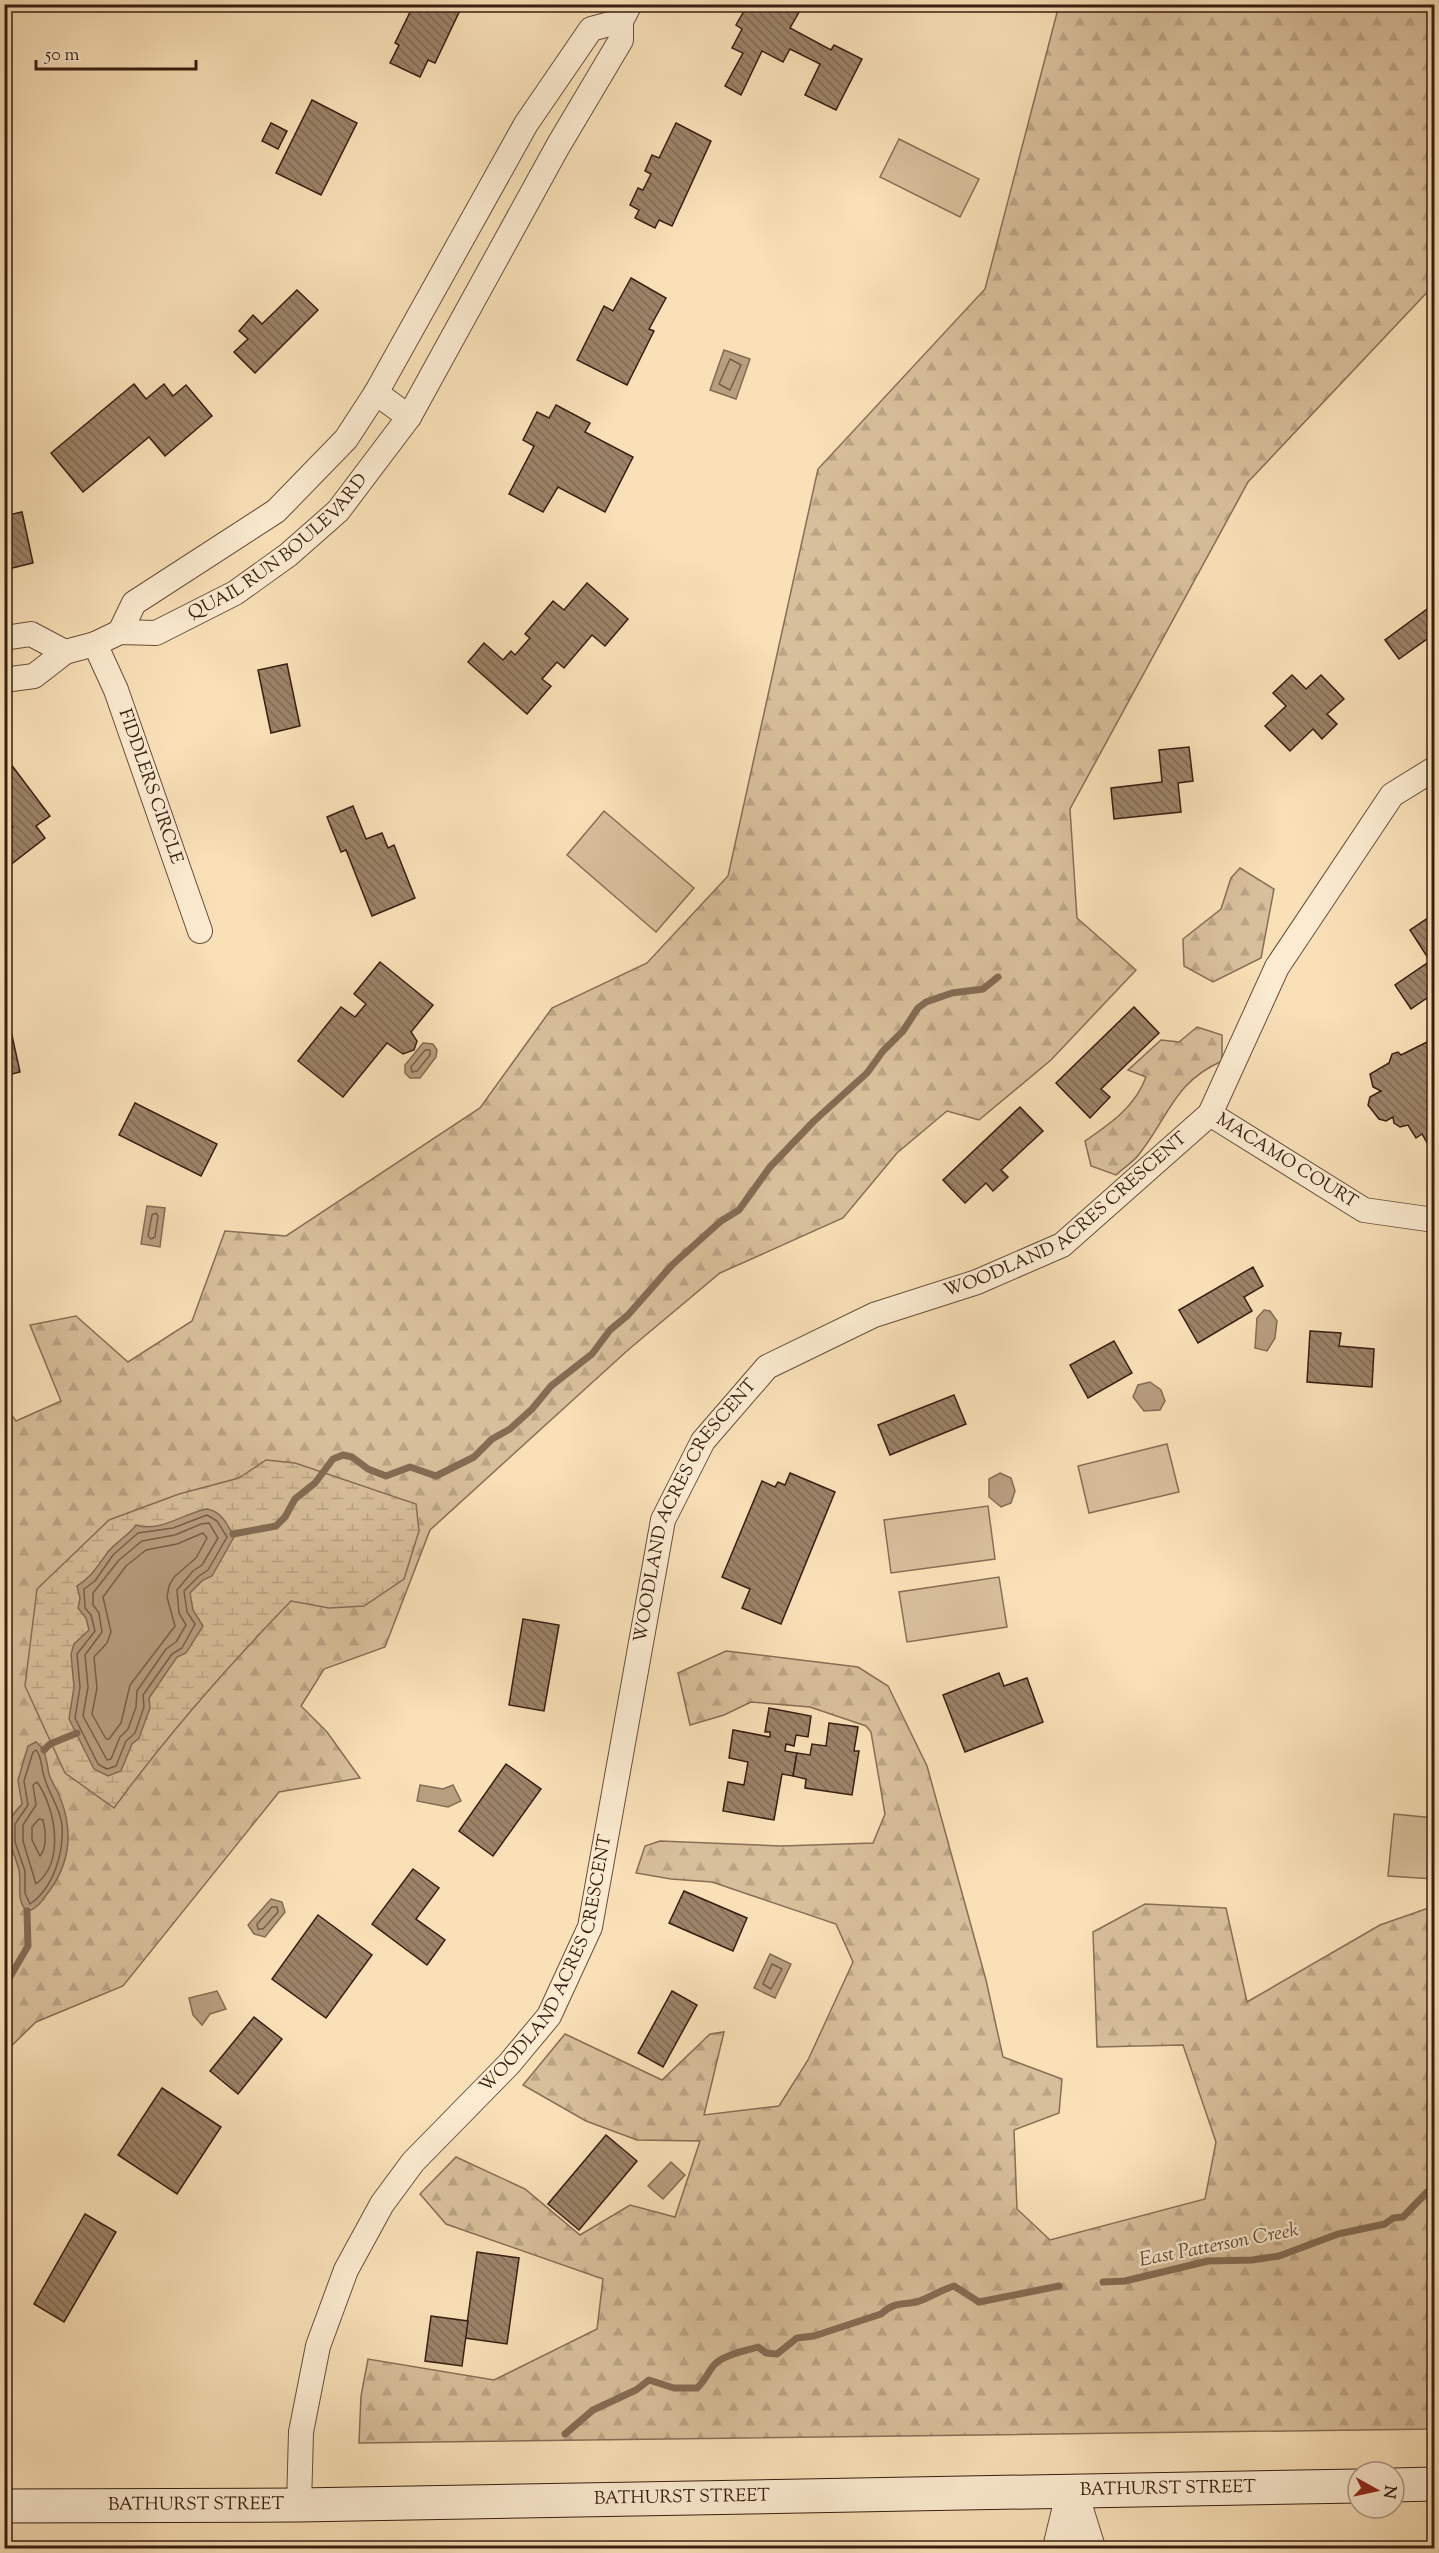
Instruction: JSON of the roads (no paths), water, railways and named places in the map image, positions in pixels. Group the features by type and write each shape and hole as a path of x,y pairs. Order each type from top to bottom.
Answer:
{"main road":[{"path":"1406,2485 1434,2484"},
{"name":"BATHURST STREET","path":"4,2506 299,2505 1346,2486"}],"street":[{"name":"QUAIL RUN BOULEVARD","path":"120,632 134,603 276,511 346,439 376,393 526,124 591,28 625,13"},
{"name":"QUAIL RUN BOULEVARD","path":"4,680 34,676 65,652 95,644 120,632 156,633 235,593 288,555 338,511 409,417 558,146 621,40 625,13"},
{"path":"526,124 558,146"},
{"path":"376,393 409,417"},
{"path":"4,638 31,634 65,652"},
{"name":"FIDDLERS CIRCLE","path":"95,644 116,690 200,931"},
{"name":"WOODLAND ACRES CRESCENT","path":"299,2505 301,2432 318,2346 346,2270 382,2204 413,2162 509,2064 549,2016 590,1927 663,1520 703,1440 767,1367 874,1315 977,1282 1062,1245 1210,1114 1277,967 1392,795 1434,769"},
{"name":"MACAMO COURT","path":"1210,1114 1364,1210 1434,1220"},
{"path":"1058,2548 1072,2490"},
{"path":"1072,2490 1090,2548"}],"water":[{"path":"724,350 750,359 736,399 710,390"},
{"path":"423,1043 433,1044 437,1050 436,1057 420,1078 410,1078 405,1073 405,1065"},
{"path":"147,1206 165,1208 160,1247 141,1244"},
{"path":"1264,1310 1270,1311 1277,1321 1275,1338 1267,1351 1255,1348 1257,1318"},
{"path":"1150,1382 1161,1390 1165,1401 1160,1410 1144,1411 1133,1397 1138,1385"},
{"path":"1000,1473 1011,1478 1015,1491 1011,1503 1001,1507 989,1497 989,1479"},
{"path":"207,1509 212,1510 227,1523 234,1537 212,1576 203,1580 190,1593 193,1610 203,1626 186,1653 177,1657 149,1698 150,1708 139,1738 132,1744 121,1771 108,1776 94,1769 69,1719 74,1687 71,1654 74,1644 89,1630 86,1618 78,1608 80,1598 77,1586 91,1575 111,1548 136,1525 145,1527 163,1525"},
{"path":"36,1742 44,1753 49,1774 60,1797 65,1812 68,1835 65,1858 57,1879 40,1903 27,1911 21,1902 20,1875 8,1830 11,1818 22,1804 18,1780 28,1746"},
{"path":"420,1785 443,1789 453,1785 461,1801 448,1807 417,1801"},
{"path":"271,1899 282,1902 285,1912 265,1937 254,1934 248,1925"},
{"path":"770,1954 791,1964 775,1998 754,1988"},
{"path":"217,1991 226,2009 210,2014 202,2025 193,2015 189,1998"},
{"path":"671,2162 685,2175 663,2199 648,2186"}],"waterway":[{"path":"233,1534 276,1526 285,1517 295,1499 315,1483 333,1459 343,1455 352,1457 368,1469 386,1476 410,1467 436,1476 474,1457 492,1439 510,1429 532,1409 551,1386 592,1354 610,1330 628,1315 672,1265 721,1221 739,1210 770,1167 814,1121 867,1073 883,1051 903,1031 918,1008 926,1002 952,993 983,989 998,977"},
{"path":"44,1750 50,1744 77,1733"},
{"path":"4,1987 28,1946 27,1911"},
{"name":"East Patterson Creek","path":"1103,2282 1125,2281 1208,2261 1252,2260 1279,2256 1338,2234 1385,2224 1393,2218 1403,2217 1427,2192 1434,2189"},
{"name":"East Patterson Creek","path":"565,2434 593,2410 636,2390 649,2380 674,2388 697,2388 714,2365 728,2356 758,2347 766,2353 777,2354 797,2338 814,2336 881,2314 892,2306 916,2302 954,2286 979,2302 1059,2286"}]}
